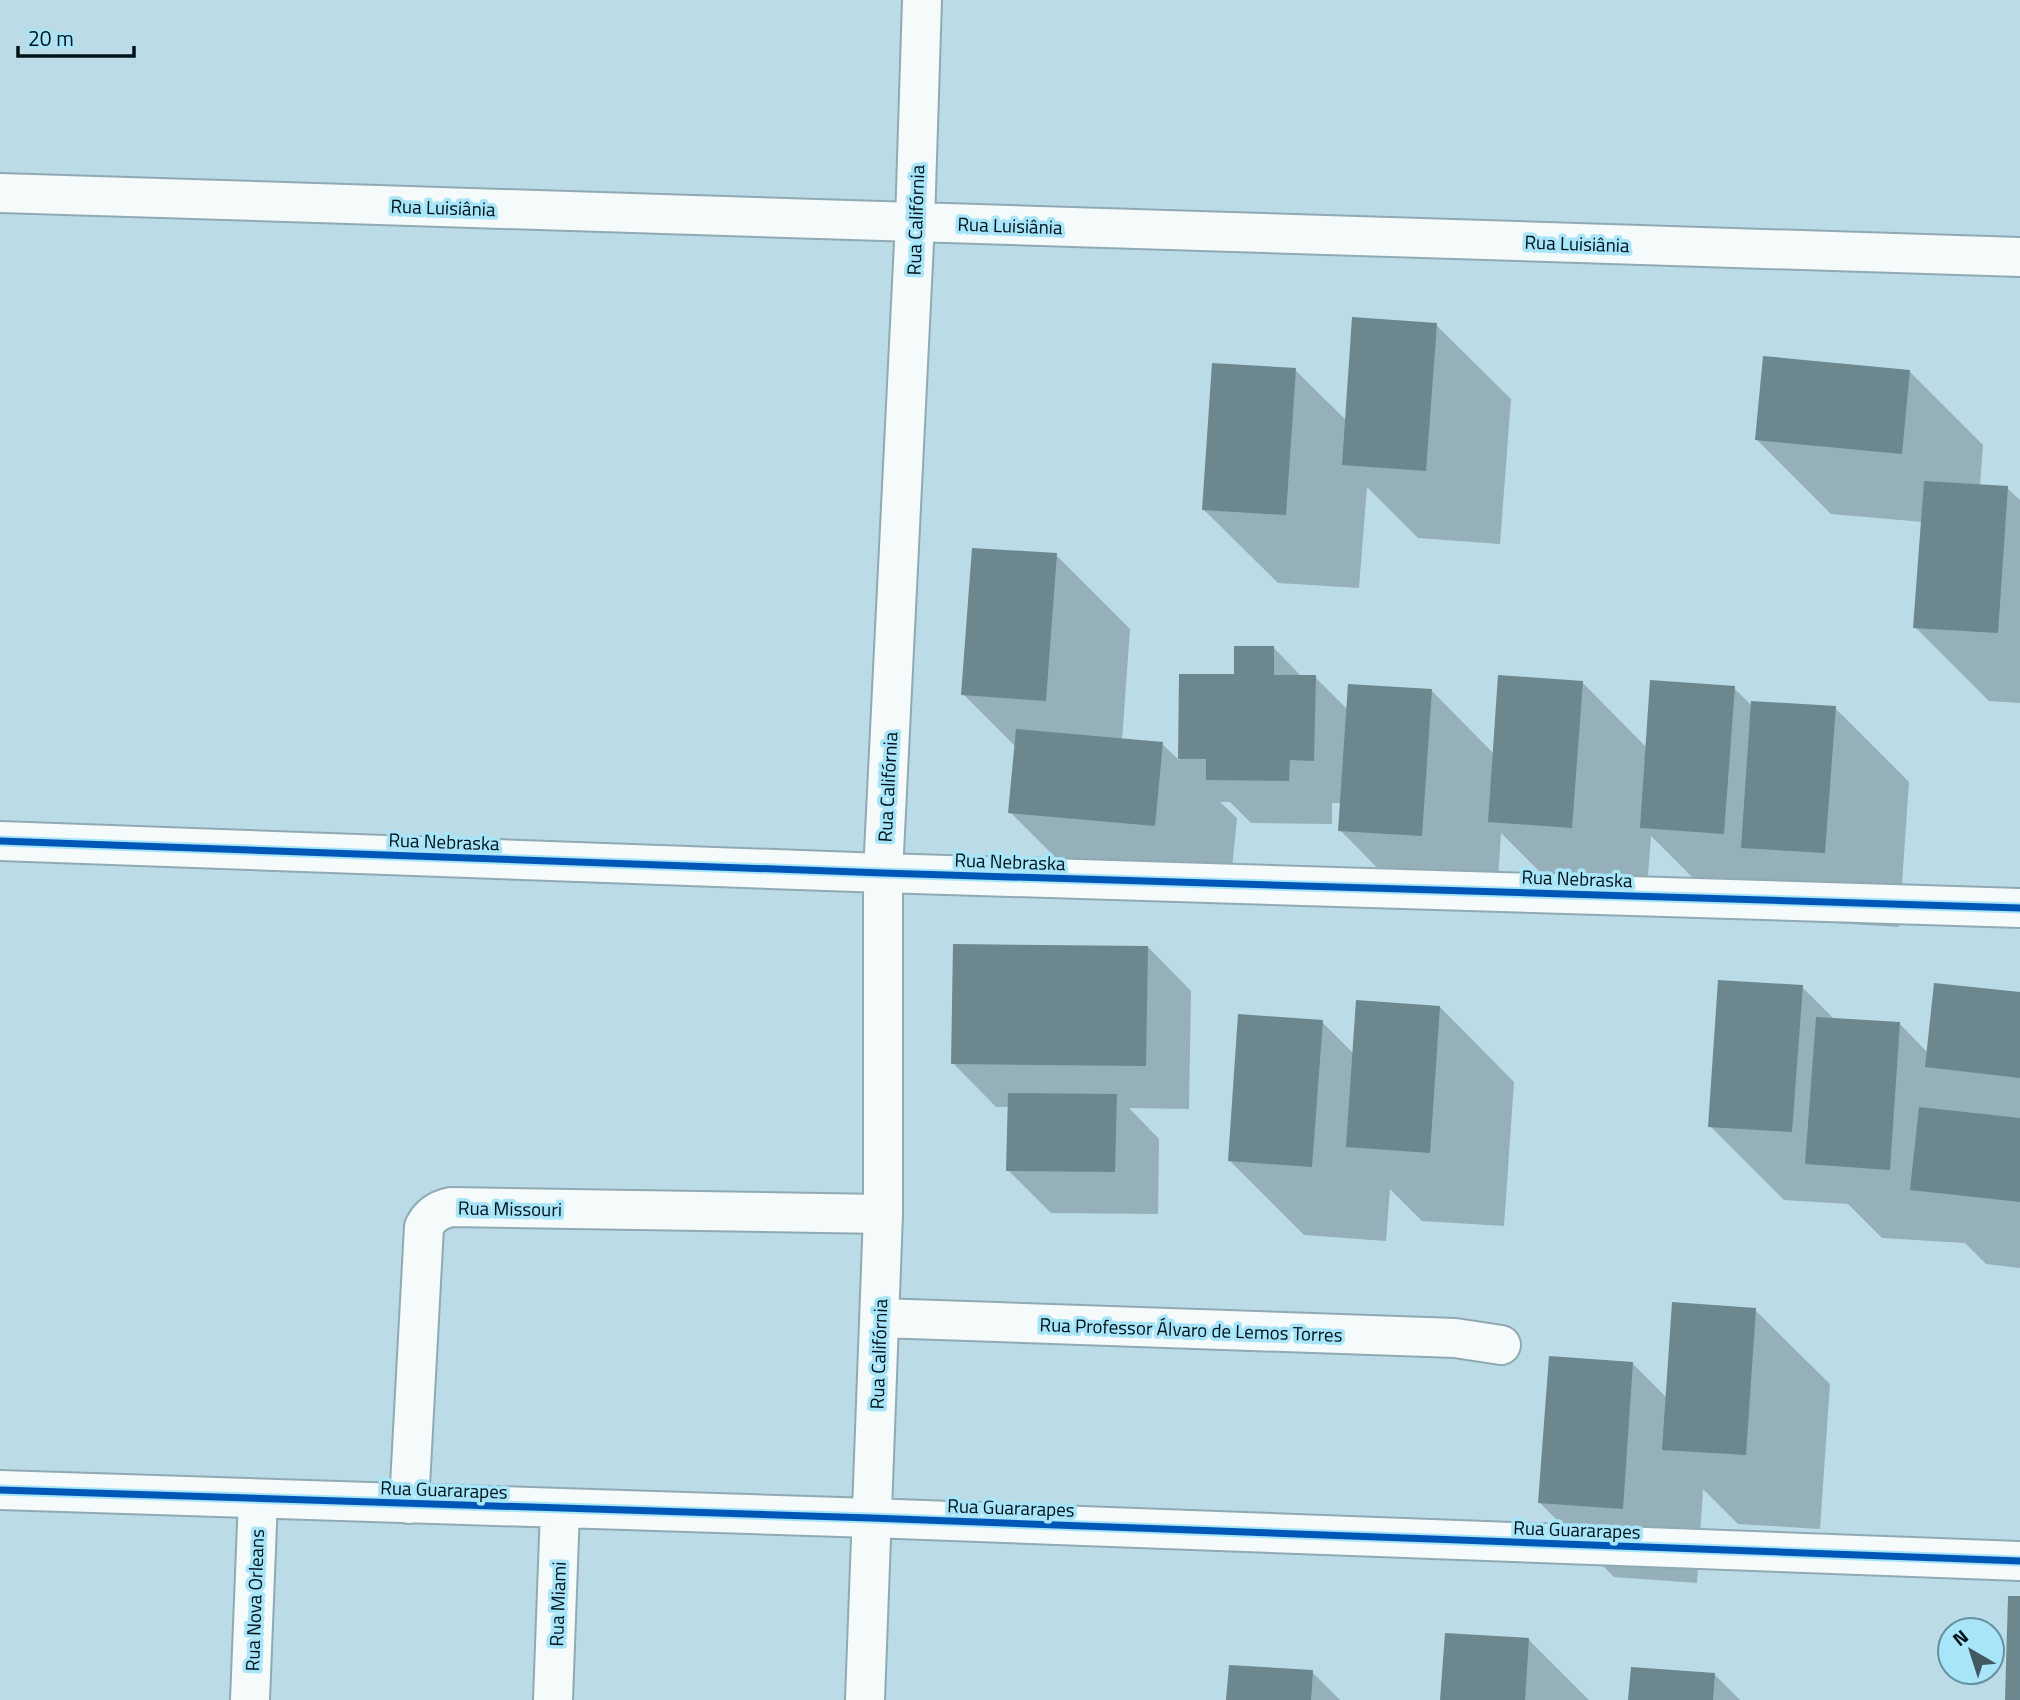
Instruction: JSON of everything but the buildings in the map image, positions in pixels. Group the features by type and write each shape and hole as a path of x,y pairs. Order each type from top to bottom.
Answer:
{"street":[{"name":"Rua Califórnia","path":"865,1700 883,1214 883,873 915,222 922,0"},
{"name":"Rua Luisiânia","path":"0,193 2020,257"},
{"name":"Rua Nebraska","path":"0,841 883,873 2020,908"},
{"name":"Rua Missouri","path":"409,1504 424,1227 441,1209 451,1207 883,1214"},
{"name":"Rua Professor Álvaro de Lemos Torres","path":"880,1318 1455,1338 1501,1345"},
{"name":"Rua Guararapes","path":"0,1490 871,1518 2020,1561"},
{"name":"Rua Nova Orleans","path":"250,1700 258,1499"},
{"name":"Rua Miami","path":"554,1700 560,1509"}],"cycle path":[{"path":"0,841 883,873 2020,908"},
{"path":"0,1490 871,1518 2020,1561"}]}
